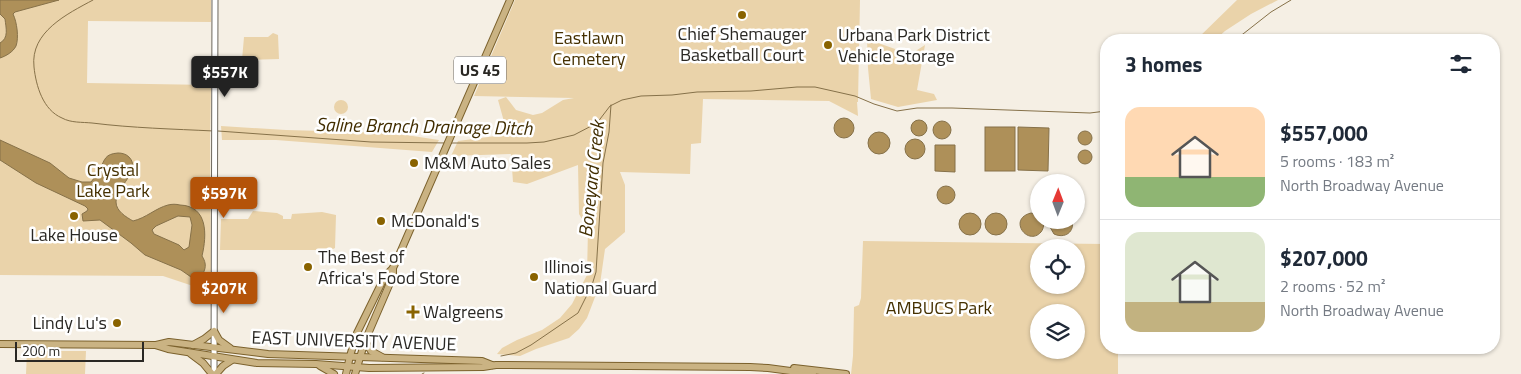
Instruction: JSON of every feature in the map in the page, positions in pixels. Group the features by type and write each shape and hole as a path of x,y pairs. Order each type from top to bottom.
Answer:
{"main road":[{"name":"US 45","path":"350,356 357,333 379,287 385,276 393,268 510,0"},
{"name":"US 45","path":"355,370 365,341 393,276 393,268"},
{"path":"193,345 214,331 219,340 233,350"},
{"path":"365,341 371,351 383,358"},
{"name":"EAST UNIVERSITY AVENUE","path":"155,345 170,342 268,354 482,361 492,365"},
{"path":"0,344 155,345"},
{"name":"EAST UNIVERSITY AVENUE","path":"155,345 232,360 273,364 348,366 355,370 369,368 483,367 492,365 804,368 846,374"},
{"path":"190,353 214,374 232,360"},
{"path":"346,374 350,356"},
{"path":"316,364 334,374"},
{"path":"362,374 369,368"},
{"name":"EAST UNIVERSITY AVENUE","path":"768,368 813,374"}],"street":[{"path":"214,374 215,0"}],"green space":[{"name":"Crystal Lake Park","path":"0,0 211,0 211,22 88,21 87,83 211,85 211,286 204,289 199,288 163,276 0,275"},
{"name":"Eastlawn Cemetery","path":"515,0 860,0 858,116 829,101 703,99 701,143 691,144 690,174 620,172 625,185 625,232 605,249 600,284 587,318 579,329 569,338 520,356 497,354 502,348 542,330 560,318 572,304 587,275 588,229 579,214 578,165 527,184 513,182 511,154 451,156 458,141 503,135 503,118 498,100 506,97 516,110 533,115 542,113 563,100 574,98 474,96"},
{"path":"1237,0 1278,0 1251,14 1222,34 1202,34"},
{"path":"273,33 278,35 279,59 242,60 244,37 268,37"},
{"path":"867,39 895,49 906,57 925,45 917,90 934,94 937,100 898,107 871,99"},
{"path":"338,100 344,100 348,107 344,114 338,114 334,110 334,104"},
{"path":"221,126 406,135 439,140 432,152 276,140 222,140"},
{"path":"253,211 277,213 283,216 283,219 291,219 292,214 322,212 336,215 335,248 331,250 220,250 221,219 248,219"},
{"name":"AMBUCS Park","path":"863,241 1030,243 1030,294 1085,294 1085,244 1100,244 1100,354 1118,354 1118,374 851,374 854,307 859,305 861,298"},
{"path":"27,351 86,351 85,374 26,374"}],"shaded area":[{"path":"0,0 59,0 15,12 13,14 17,30 16,46 9,54 0,58 0,43 5,38 6,32 5,19 0,14"},
{"path":"844,118 851,121 854,128 851,135 844,138 837,135 834,128 837,121"},
{"path":"919,120 925,122 927,128 925,134 919,136 913,134 911,128 913,122"},
{"path":"938,121 946,121 951,126 949,137 938,139 933,134 933,126"},
{"path":"985,127 1015,127 1015,171 985,171"},
{"path":"1018,127 1049,128 1048,171 1018,170"},
{"path":"1082,131 1088,131 1092,138 1088,145 1082,145 1078,141 1078,135"},
{"path":"879,132 887,135 890,143 887,151 879,154 871,151 868,143 871,135"},
{"path":"915,139 922,142 925,149 922,156 915,159 908,156 905,149 908,142"},
{"path":"0,140 50,163 69,178 82,182 91,182 108,156 118,153 127,155 132,162 131,173 117,196 116,205 122,213 133,221 164,206 177,204 196,210 201,216 205,231 202,256 205,262 203,274 201,277 191,277 181,270 145,255 100,220 83,221 82,214 88,209 85,206 36,183 0,160","holes":["178,216 190,217 192,225 189,247 184,250 179,245 154,234 152,230 156,226"]},
{"path":"935,145 955,145 955,172 935,171"},
{"path":"1085,150 1090,152 1092,157 1090,162 1085,164 1080,162 1078,157 1080,152"},
{"path":"942,186 950,186 955,191 953,202 942,204 937,199 937,191"},
{"path":"970,213 978,216 981,224 978,232 970,235 962,232 959,224 962,216"},
{"path":"996,213 1004,216 1007,224 1004,232 996,235 988,232 985,224 988,216"},
{"path":"1030,213 1030,229 1042,229 1041,232 1036,236 1026,234 1020,226 1024,216"},
{"path":"1051,229 1072,229 1062,236 1054,234"}],"waterway":[{"name":"Saline Branch Drainage Ditch","path":"93,0 62,18 44,34 38,44 34,55 35,74 42,97 50,109 65,120 73,122 214,131"},
{"name":"Saline Branch Drainage Ditch","path":"1243,34 1271,12 1291,0"},
{"name":"Saline Branch Drainage Ditch","path":"450,143 544,142 574,135 597,123 610,106 622,100 641,96 797,87 815,87 855,96 897,111 917,108 952,108 1090,113 1100,112"},
{"name":"Boneyard Creek","path":"501,356 516,353 531,345 578,313 592,285 596,272 603,163 609,132 611,105"},
{"name":"Saline Branch Drainage Ditch","path":"218,131 371,142 446,143"}],"place":[{"name":"Chief Shemauger Basketball Court","path":"742,15"},
{"name":"Urbana Park District Vehicle Storage","path":"828,45"},
{"name":"M&M Auto Sales","path":"414,163"},
{"name":"Lake House","path":"74,216"},
{"name":"McDonald's","path":"381,221"},
{"name":"The Best of Africa's Food Store","path":"308,267"},
{"name":"Illinois National Guard","path":"534,277"},
{"name":"Walgreens","path":"413,312"},
{"name":"Lindy Lu's","path":"117,323"}]}
